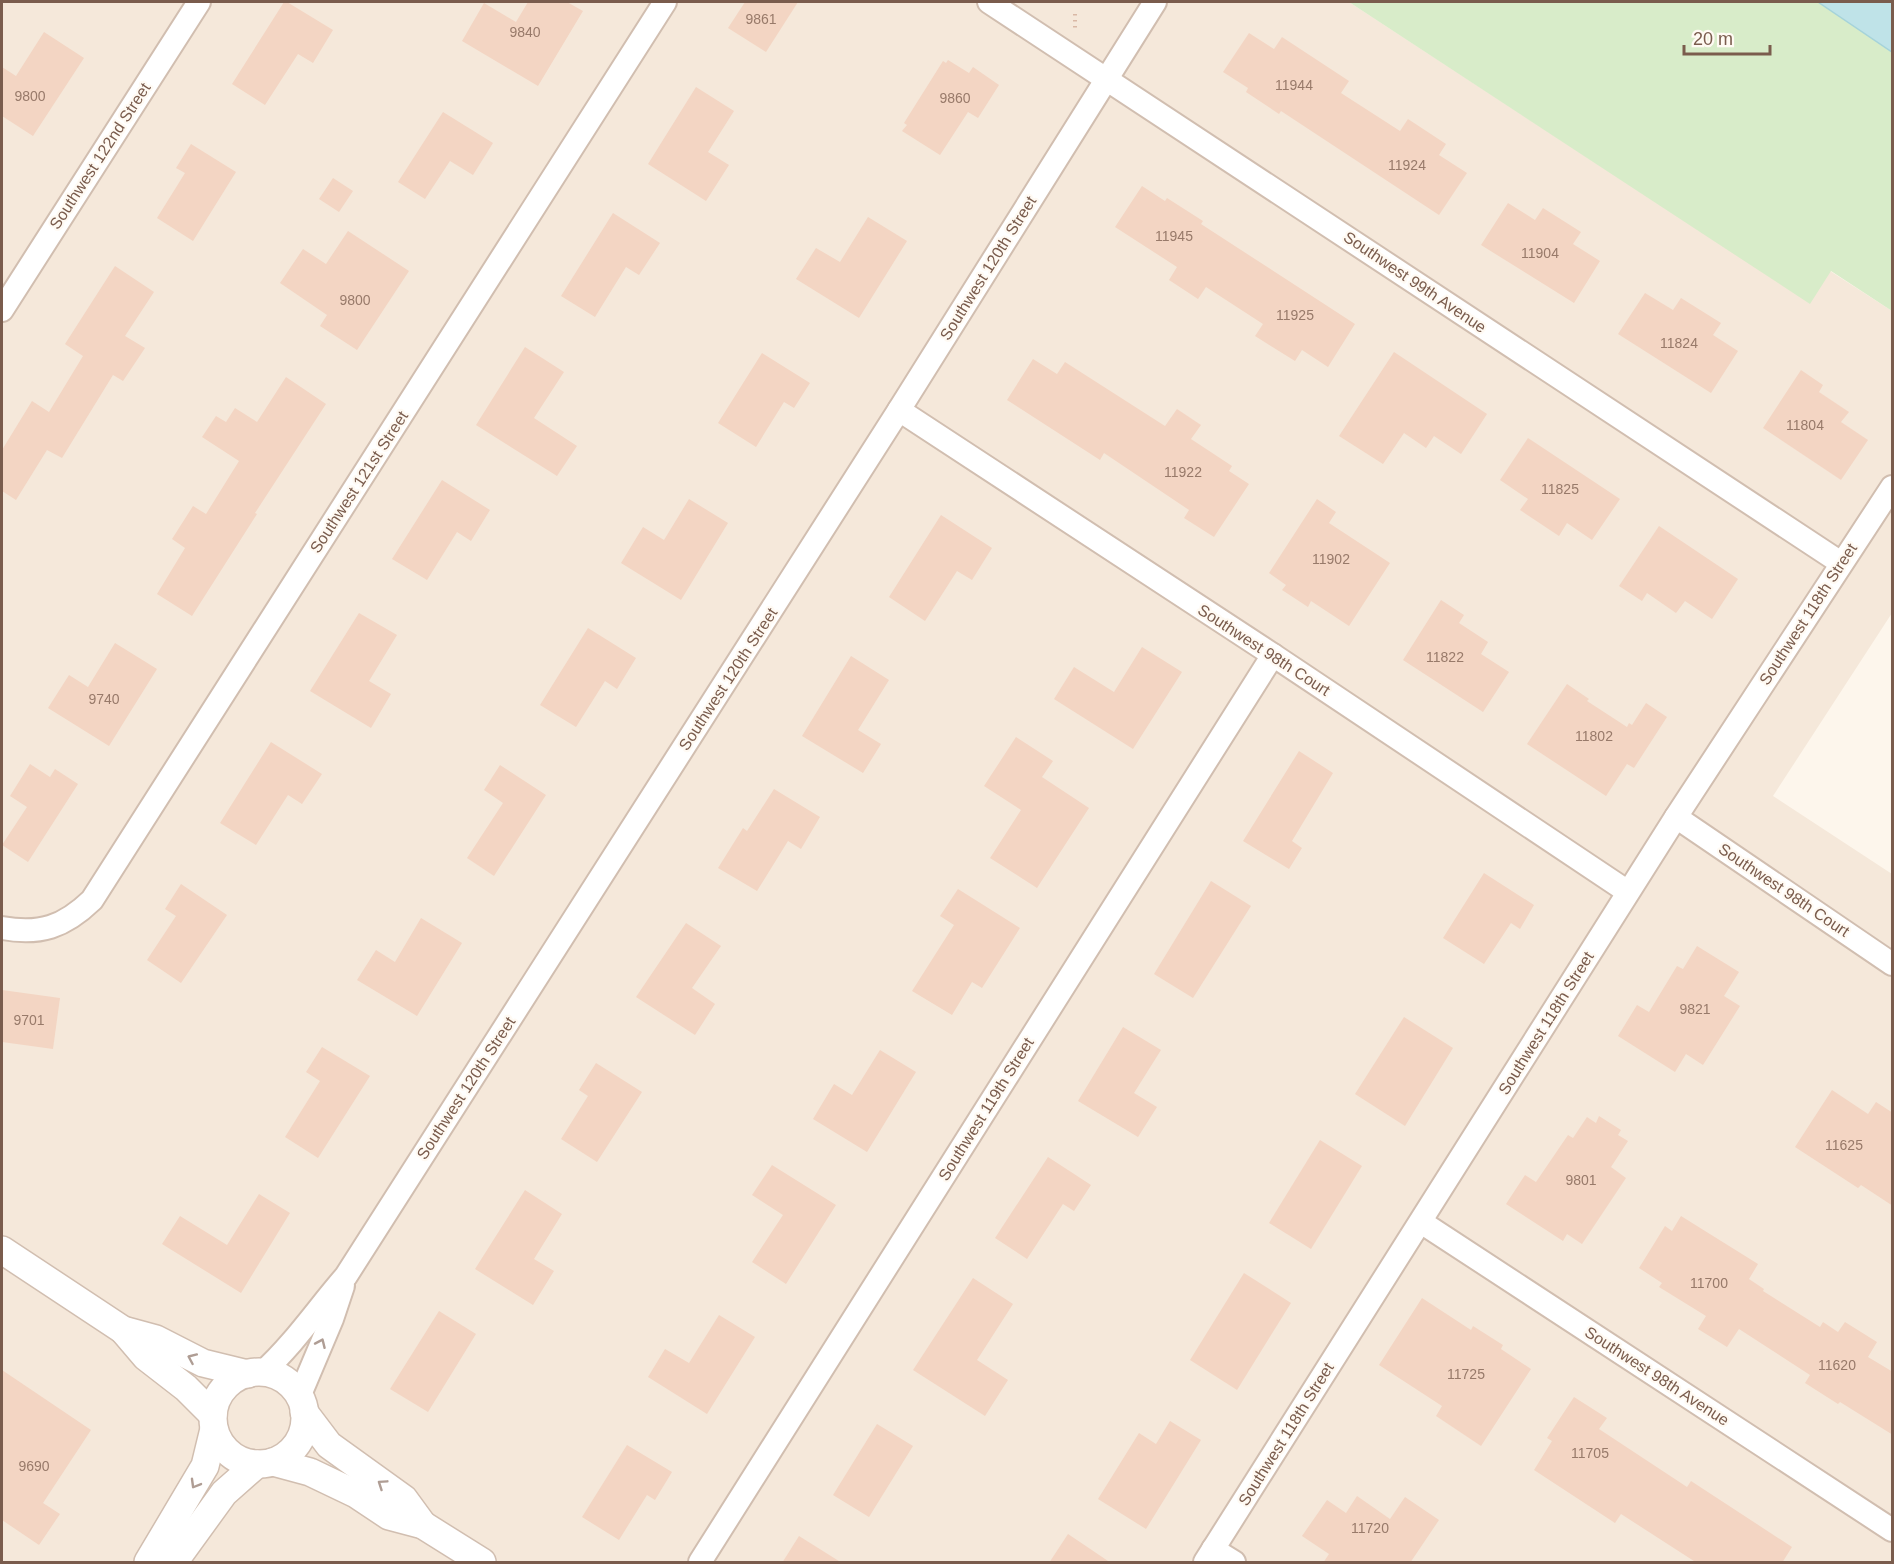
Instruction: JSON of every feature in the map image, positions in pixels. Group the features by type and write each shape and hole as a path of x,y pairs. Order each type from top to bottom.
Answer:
{"street":[{"name":"Southwest 122nd Street","path":"2,310 199,2"},
{"name":"Southwest 121st Street","path":"2,928 28,932 47,928 65,922 79,913 92,900 665,2"},
{"name":"Southwest 99th Avenue","path":"989,2 1841,563"},
{"name":"Southwest 120th Street","path":"256,1373 287,1349 346,1276 899,410 1155,2"},
{"name":"Southwest 98th Court","path":"899,410 1273,655 1628,892"},
{"name":"Southwest 118th Street","path":"1209,1556 1628,892 1841,563 1893,487"},
{"name":"Southwest 119th Street","path":"700,1563 1273,655"},
{"name":"Southwest 98th Court","path":"1676,817 1893,964"},
{"name":"Southwest 98th Avenue","path":"1421,1222 1893,1530"},
{"path":"2,1250 123,1330 146,1357 186,1388 213,1422 220,1443 229,1454 242,1461 310,1472 356,1494 389,1516 423,1525 482,1563"},
{"name":"Southwest 120th Street","path":"302,1405 346,1276"},
{"path":"123,1330 156,1340 203,1363 276,1376 290,1384 329,1445 404,1499 423,1525"},
{"path":"148,1563 206,1466 216,1401 235,1379 256,1373"},
{"path":"174,1563 224,1493 265,1463 287,1455 298,1443 304,1428 302,1405"},
{"path":"1209,1556 1234,1563"}],"shaded area":[{"path":"2,2 1349,2 1810,303 1830,271 1892,311 1892,613 1773,796 1892,874 1892,1562 2,1562"}],"green space":[{"path":"1349,2 1818,2 1892,52 1892,311 1831,271 1810,304"}],"water":[{"path":"1818,2 1892,2 1892,52"}],"building":[{"path":"284,2 333,30 313,63 298,54 265,105 232,84"},
{"path":"528,2 567,2 583,11 538,86 462,41 484,3 516,22"},
{"path":"745,2 798,2 766,52 728,28"},
{"path":"44,32 84,58 33,136 2,116 2,67 16,76"},
{"path":"1249,33 1274,49 1282,37 1349,81 1341,93 1400,131 1408,119 1446,144 1439,155 1467,173 1439,215 1281,111 1279,114 1246,92 1248,88 1223,72"},
{"path":"948,60 969,73 973,67 999,85 978,118 968,112 940,155 902,131 907,125 904,123 943,61 946,63"},
{"path":"696,87 734,111 708,152 729,165 706,201 648,164"},
{"path":"443,112 493,143 473,175 450,161 425,199 398,182"},
{"path":"191,144 236,172 193,241 157,218 185,173 176,168"},
{"path":"333,178 353,191 339,212 319,199"},
{"path":"1142,186 1165,201 1167,198 1203,221 1201,224 1355,324 1328,367 1302,350 1295,361 1255,336 1263,324 1206,287 1198,299 1169,280 1177,267 1115,227"},
{"path":"1508,203 1535,220 1543,208 1581,232 1573,244 1600,261 1574,303 1481,245"},
{"path":"613,213 660,243 639,275 626,267 595,317 561,296"},
{"path":"868,217 907,241 859,318 796,279 816,248 840,262"},
{"path":"348,231 409,271 357,350 320,326 327,315 280,283 303,249 326,264"},
{"path":"115,266 154,292 125,336 145,348 123,381 113,375 62,458 47,450 16,500 2,491 2,450 32,401 49,412 83,356 65,344"},
{"path":"1645,293 1673,310 1681,298 1721,323 1713,335 1738,351 1711,393 1618,334"},
{"path":"525,347 564,372 534,418 577,446 557,476 476,425"},
{"path":"1394,352 1487,414 1461,454 1434,436 1426,448 1404,433 1383,464 1339,436"},
{"path":"762,353 810,383 794,408 784,402 756,447 718,423"},
{"path":"1033,359 1057,374 1065,362 1165,426 1177,409 1201,425 1191,439 1232,466 1229,471 1249,484 1214,537 1184,518 1189,510 1104,453 1100,460 1007,400"},
{"path":"1801,370 1823,385 1819,392 1849,412 1841,422 1868,440 1841,480 1763,428"},
{"path":"286,377 326,404 192,616 157,594 185,548 172,539 193,506 206,514 239,461 202,437 216,416 226,422 235,408 257,422"},
{"path":"1528,438 1620,499 1592,540 1567,523 1559,536 1520,510 1528,499 1500,480"},
{"path":"442,480 490,510 471,541 457,532 427,580 392,559"},
{"path":"689,499 728,523 681,600 621,563 643,527 664,540"},
{"path":"1317,499 1336,512 1329,523 1390,563 1349,626 1311,601 1308,607 1282,590 1286,585 1269,573"},
{"path":"941,515 992,548 972,580 957,571 925,621 889,597"},
{"path":"1659,526 1738,579 1712,619 1685,601 1676,613 1647,593 1642,601 1619,586"},
{"path":"1441,600 1464,615 1459,623 1488,642 1481,654 1509,672 1483,712 1403,660"},
{"path":"359,613 397,635 369,681 391,694 371,728 310,691"},
{"path":"588,628 636,658 617,689 605,681 576,727 540,705"},
{"path":"115,643 157,669 109,746 48,708 69,675 88,687"},
{"path":"1142,647 1182,672 1133,749 1054,699 1074,667 1114,692"},
{"path":"851,656 889,680 858,730 881,744 863,773 802,736"},
{"path":"1567,684 1589,699 1587,701 1627,727 1629,723 1632,725 1646,703 1667,717 1634,768 1627,764 1606,796 1527,744"},
{"path":"1016,737 1053,761 1042,777 1089,808 1037,888 990,858 1021,810 984,786"},
{"path":"271,742 322,774 302,804 288,795 256,845 220,823"},
{"path":"1299,751 1333,773 1292,841 1302,848 1289,869 1243,841"},
{"path":"30,764 50,777 55,769 78,784 28,862 2,845 27,807 10,796"},
{"path":"500,765 546,795 494,876 467,858 503,803 484,790"},
{"path":"774,789 820,817 801,849 788,841 757,891 718,868 743,828 747,831"},
{"path":"1484,873 1534,905 1520,929 1511,923 1484,964 1443,938"},
{"path":"1211,881 1251,906 1193,998 1154,974"},
{"path":"181,884 227,915 181,983 147,960 176,916 165,909"},
{"path":"958,889 1020,928 982,988 972,982 952,1015 912,991 954,925 940,916"},
{"path":"421,918 462,943 417,1016 357,980 376,950 395,962"},
{"path":"686,923 721,946 692,988 715,1004 695,1035 636,997"},
{"path":"1697,946 1739,972 1724,996 1740,1006 1703,1065 1686,1054 1675,1072 1618,1036 1637,1005 1649,1012 1677,966 1683,969"},
{"path":"2,990 60,998 53,1049 2,1042"},
{"path":"1404,1017 1453,1048 1405,1126 1355,1094"},
{"path":"1123,1027 1161,1050 1134,1093 1157,1107 1138,1137 1078,1101"},
{"path":"322,1047 370,1076 318,1158 285,1137 320,1081 306,1072"},
{"path":"880,1050 916,1072 867,1152 813,1119 834,1084 852,1095"},
{"path":"596,1063 642,1092 597,1162 561,1139 588,1096 579,1090"},
{"path":"1832,1090 1868,1114 1876,1102 1893,1113 1893,1206 1861,1185 1858,1188 1795,1147"},
{"path":"1599,1116 1621,1130 1618,1135 1628,1141 1611,1167 1626,1178 1582,1244 1567,1234 1563,1241 1506,1204 1525,1175 1536,1182 1568,1135 1573,1138 1587,1117 1596,1123"},
{"path":"1320,1140 1362,1166 1311,1249 1269,1223"},
{"path":"1048,1157 1091,1185 1074,1211 1063,1204 1027,1259 995,1238"},
{"path":"772,1165 836,1205 786,1284 752,1262 783,1215 752,1195"},
{"path":"525,1190 562,1214 534,1259 554,1271 533,1305 475,1269"},
{"path":"259,1194 290,1213 241,1293 162,1244 180,1216 227,1245"},
{"path":"1681,1216 1758,1264 1749,1279 1764,1289 1763,1291 1820,1327 1823,1322 1838,1332 1845,1322 1877,1342 1868,1357 1893,1372 1893,1435 1805,1383 1810,1375 1739,1329 1727,1347 1698,1329 1706,1316 1659,1287 1662,1283 1639,1268 1665,1226 1672,1231"},
{"path":"1244,1273 1291,1303 1237,1390 1190,1360"},
{"path":"973,1278 1013,1304 977,1360 1008,1380 985,1416 913,1370"},
{"path":"1422,1298 1471,1330 1473,1326 1503,1345 1501,1349 1531,1369 1481,1446 1436,1416 1442,1406 1379,1365"},
{"path":"439,1311 476,1334 428,1412 390,1389"},
{"path":"719,1315 755,1337 707,1414 648,1377 665,1349 689,1363"},
{"path":"2,1370 91,1430 43,1503 60,1514 39,1545 2,1520"},
{"path":"1574,1397 1607,1418 1599,1429 1687,1487 1691,1481 1792,1547 1782,1563 1697,1563 1621,1514 1615,1523 1534,1470 1552,1441 1547,1438"},
{"path":"1170,1421 1201,1440 1146,1529 1098,1499 1139,1433 1156,1444"},
{"path":"877,1424 913,1446 869,1517 833,1495"},
{"path":"627,1445 672,1472 655,1500 647,1495 619,1540 582,1517"},
{"path":"1357,1496 1390,1519 1405,1497 1439,1520 1410,1563 1323,1563 1329,1554 1302,1536 1327,1500 1346,1513"},
{"path":"1068,1534 1111,1563 1049,1563"},
{"path":"799,1536 842,1563 782,1563"}]}
